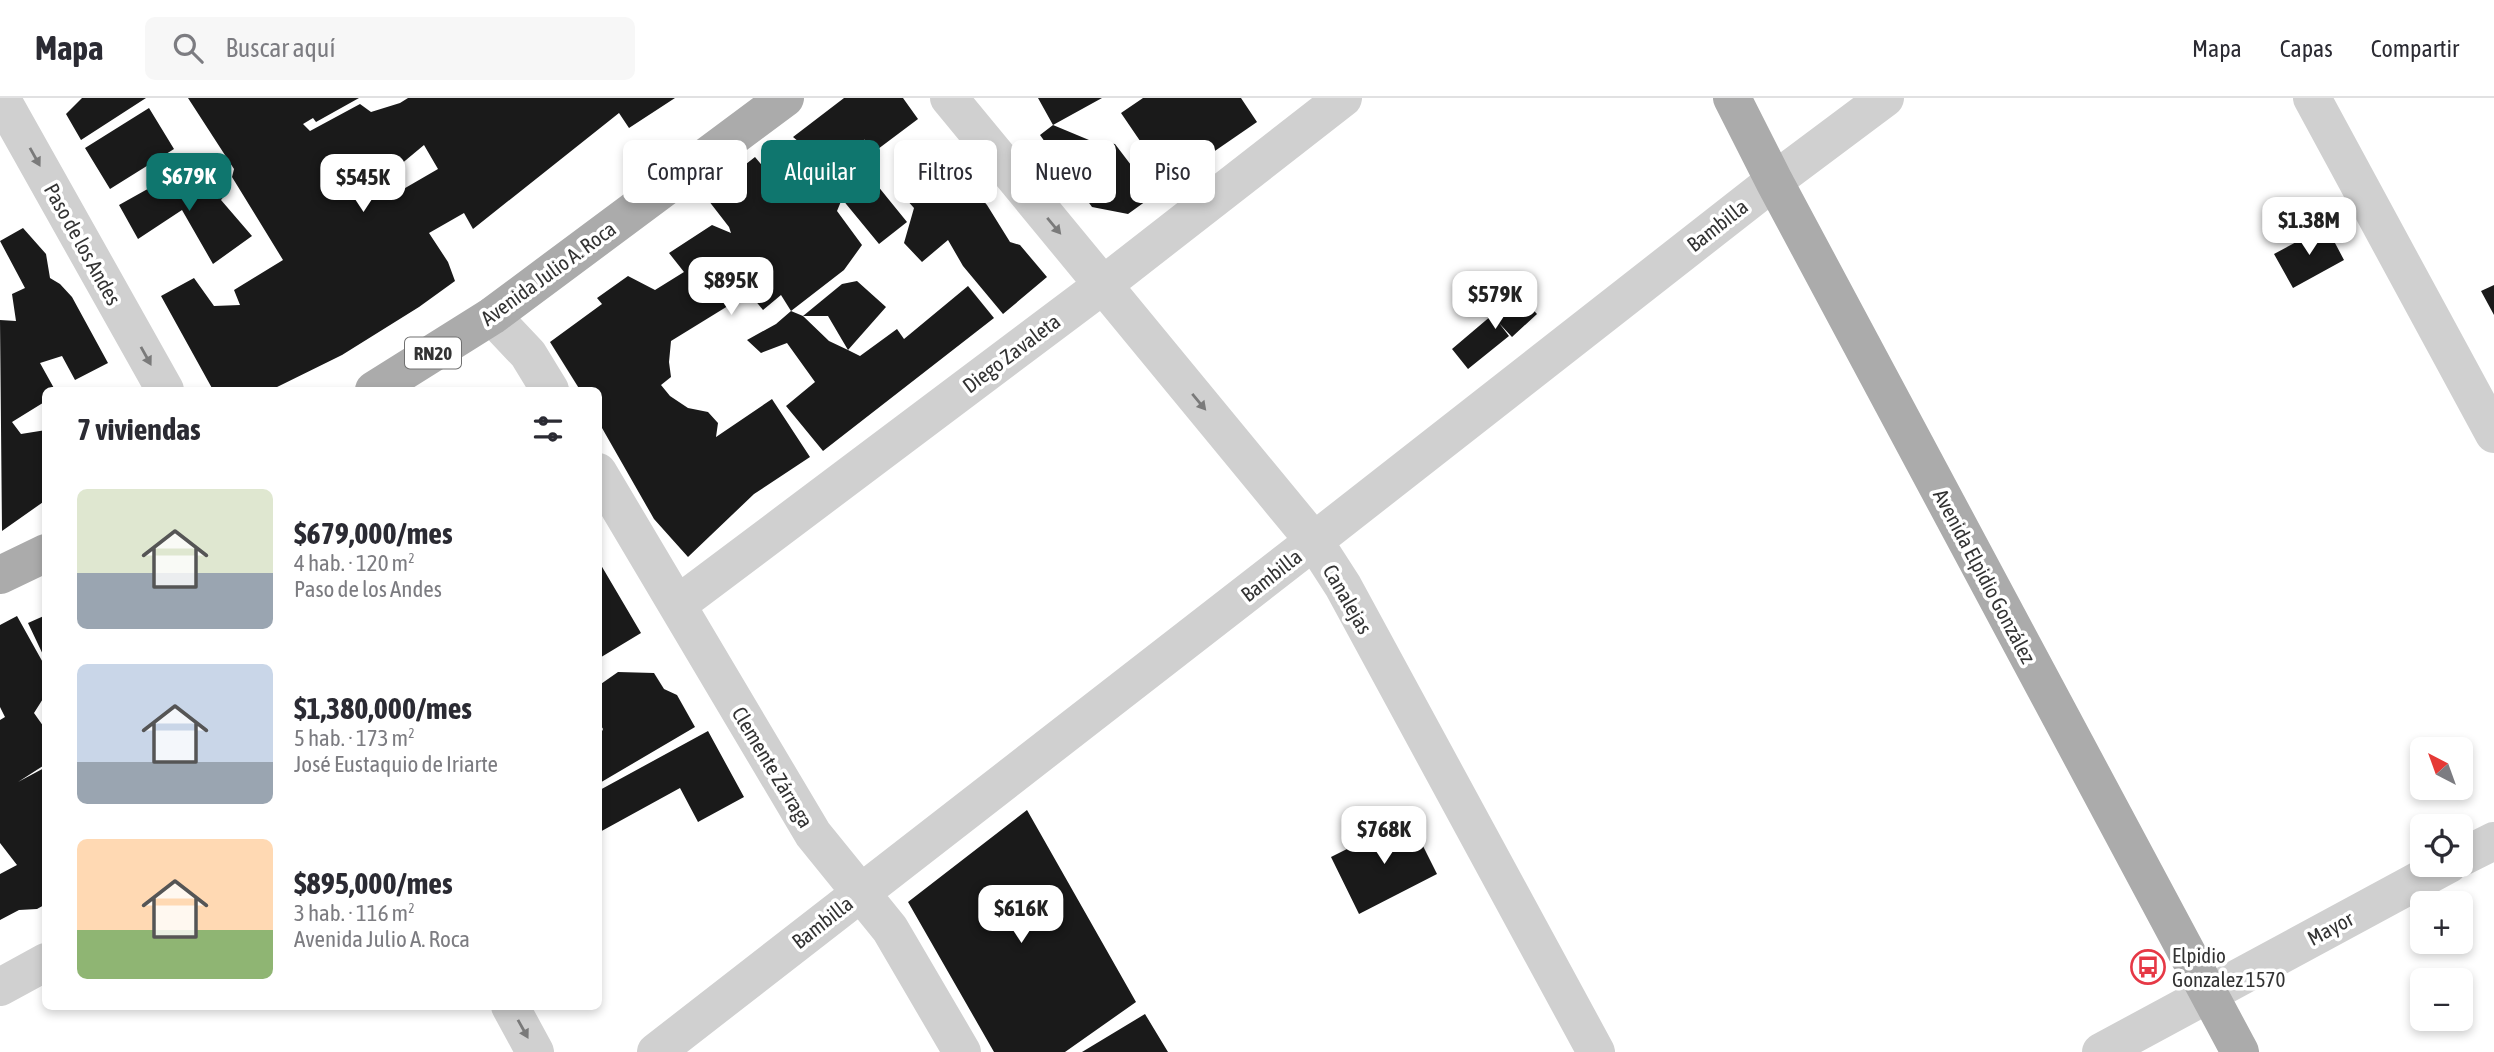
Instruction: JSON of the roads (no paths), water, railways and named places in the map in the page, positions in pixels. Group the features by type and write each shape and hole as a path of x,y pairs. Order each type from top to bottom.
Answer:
{"main road":[{"name":"Avenida Julio A. Roca","path":"379,387 492,316 785,98"},
{"name":"Avenida Elpidio González","path":"1732,98 2240,1052"},
{"path":"0,575 42,555"}],"street":[{"name":"Paso de los Andes","path":"1,98 163,387"},
{"name":"Canalejas","path":"948,98 1314,541 1343,586 1596,1052"},
{"name":"Diego Zavaleta","path":"677,604 1103,285 1343,98"},
{"name":"Bambilla","path":"656,1052 1774,180 1885,98"},
{"path":"2312,98 2494,434"},
{"path":"492,316 528,354 548,387"},
{"name":"Clemente Zárraga","path":"602,479 813,834 890,929 962,1052"},
{"path":"2473,852 2494,841"},
{"name":"Mayor","path":"2101,1052 2425,877"},
{"path":"0,986 42,964"},
{"path":"512,1010 535,1052"}],"place":[{"name":"Elpidio Gonzalez 1570","path":"2148,967"}]}
